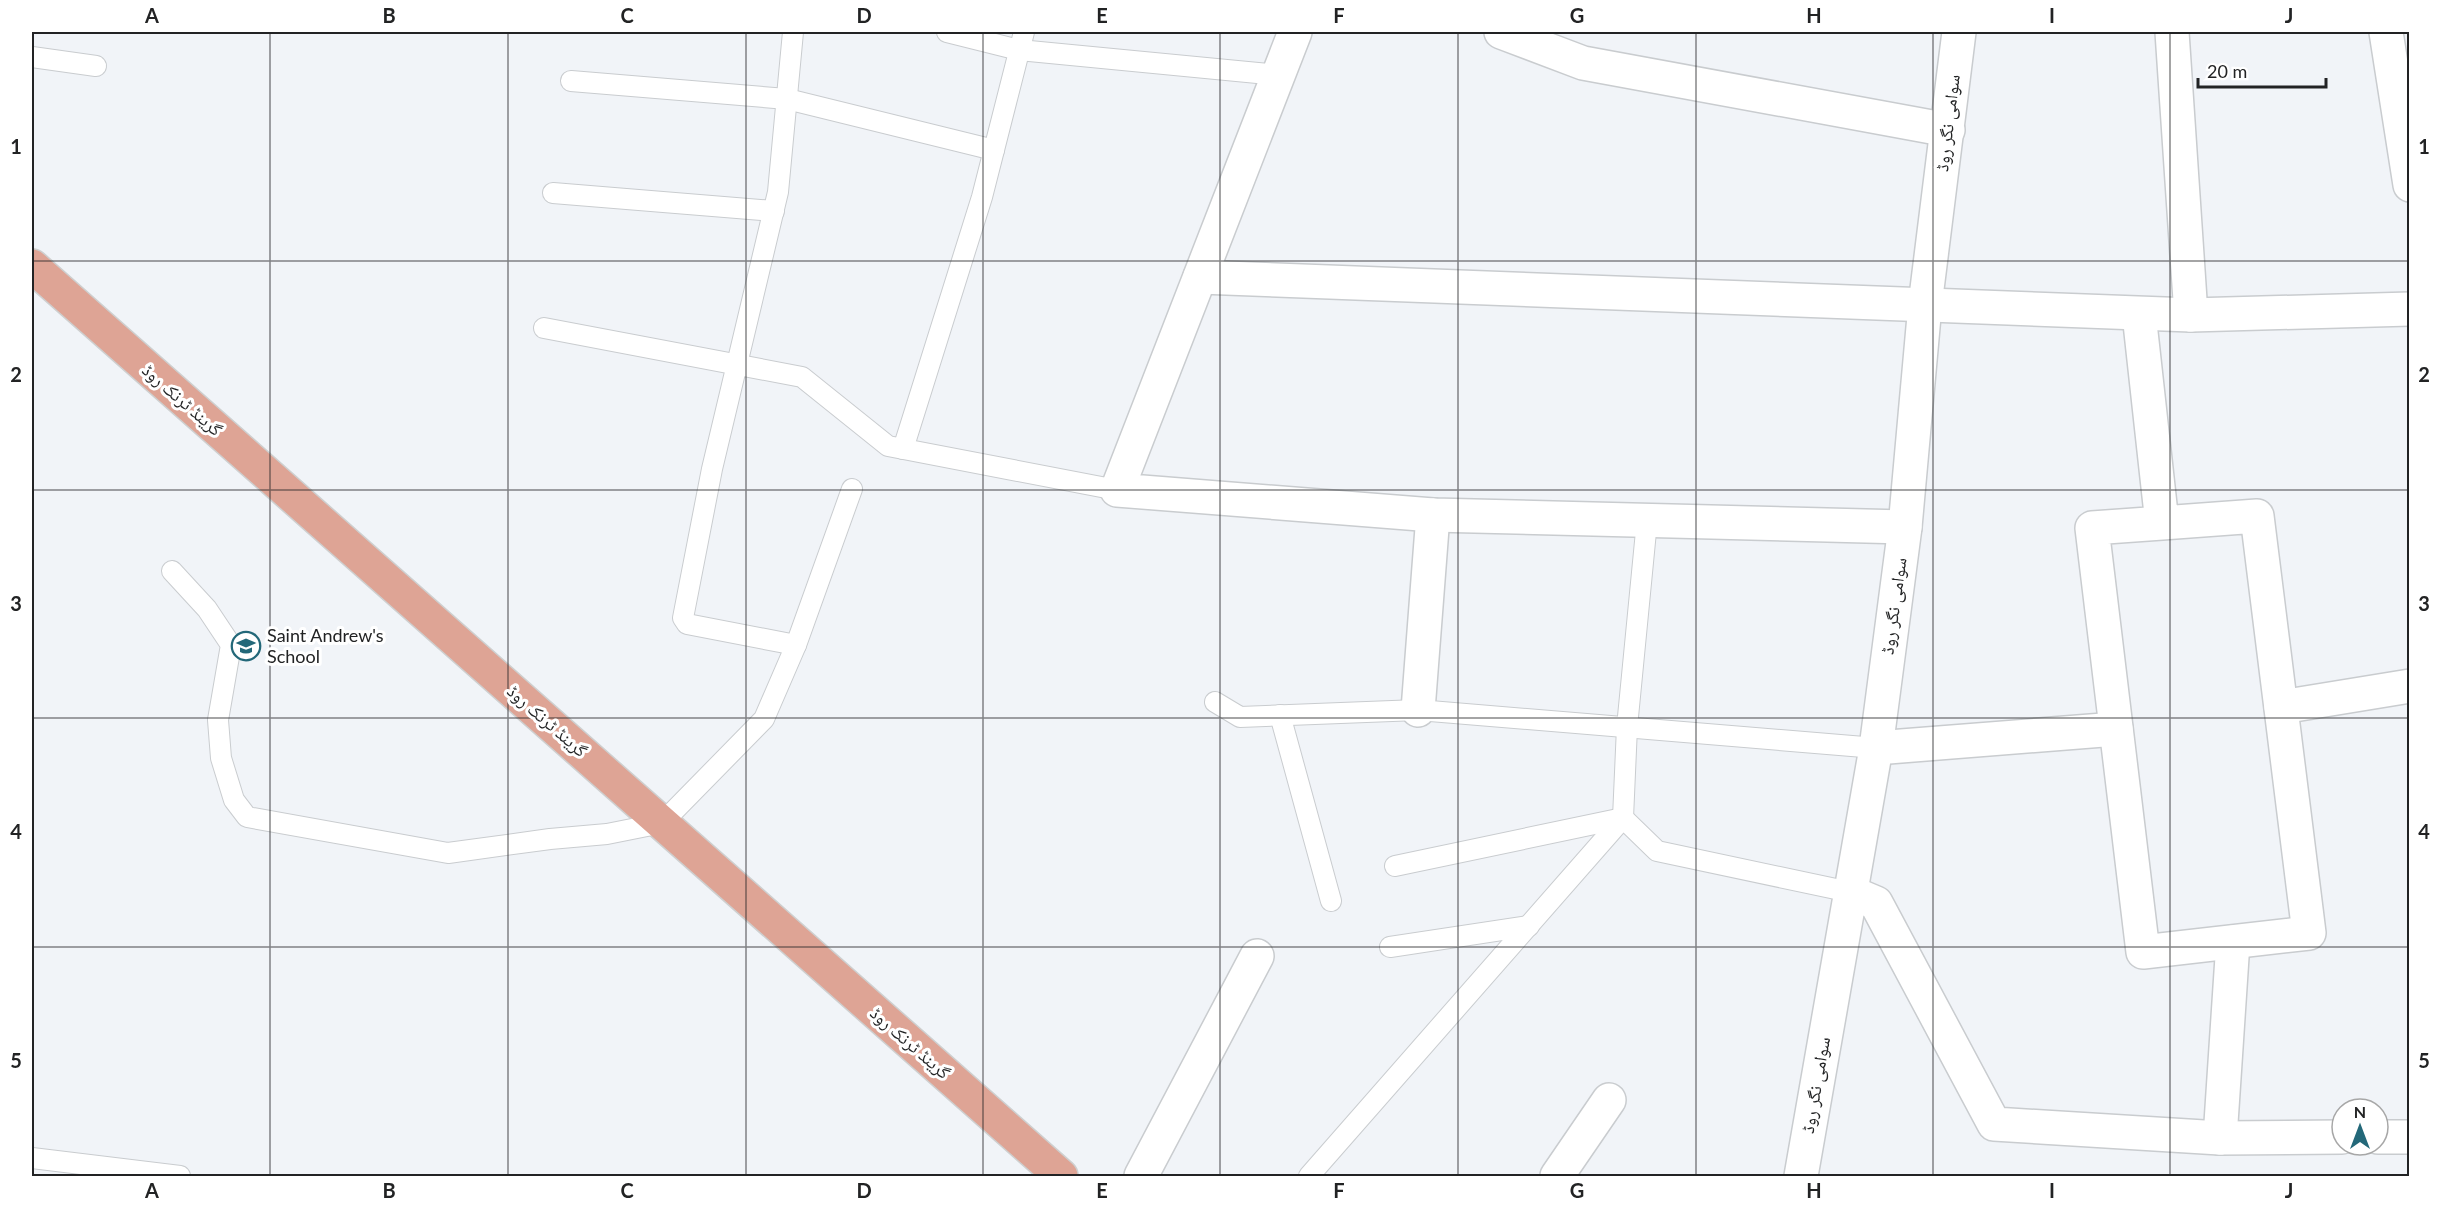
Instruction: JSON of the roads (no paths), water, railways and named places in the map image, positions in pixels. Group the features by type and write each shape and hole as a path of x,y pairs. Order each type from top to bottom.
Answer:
{"main road":[{"name":"گرینڈ ٹرنک روڈ","path":"32,266 1061,1176"}],"street":[{"path":"1295,32 1117,490 1433,515 1905,527"},
{"path":"1501,32 1583,63 1948,130"},
{"name":"سوامی نگر روڈ","path":"1801,1176 1876,748 1905,527 1924,305 1959,32"},
{"path":"2172,32 2191,315"},
{"path":"2386,32 2409,185"},
{"path":"1200,277 2139,314 2191,315 2409,309"},
{"path":"2139,314 2162,523"},
{"path":"1418,710 1433,515"},
{"path":"2257,516 2281,707 2309,933 2143,952 2092,528 2257,516"},
{"path":"2281,707 2409,686"},
{"path":"1876,748 2116,729"},
{"path":"1850,892 1876,903 1994,1124 2220,1138 2330,1137"},
{"path":"2220,1138 2233,942"},
{"path":"1141,1176 1257,956"},
{"path":"1557,1176 1609,1100"},
{"path":"2390,1137 2409,1137"}],"lane":[{"path":"794,32 778,192 712,469 683,618 687,624 796,645"},
{"path":"947,32 1278,75"},
{"path":"903,449 982,197 1021,41"},
{"path":"32,57 96,66"},
{"path":"571,81 787,99 994,150"},
{"path":"553,193 774,211"},
{"path":"544,328 802,377 888,446 1117,490"},
{"path":"172,571 207,609 231,645 218,720 221,758 234,800 247,817 448,853 607,834 662,823 764,719 796,645 852,489"},
{"path":"1309,1176 1623,818 1627,727 1647,521"},
{"path":"1215,702 1240,717 1418,710 1876,748"},
{"path":"1280,715 1331,901"},
{"path":"1395,866 1623,818"},
{"path":"1623,818 1657,851 1850,892"},
{"path":"1390,947 1529,926"},
{"path":"32,1158 180,1176"}],"place":[{"name":"Saint Andrew's School","path":"246,646"}]}
